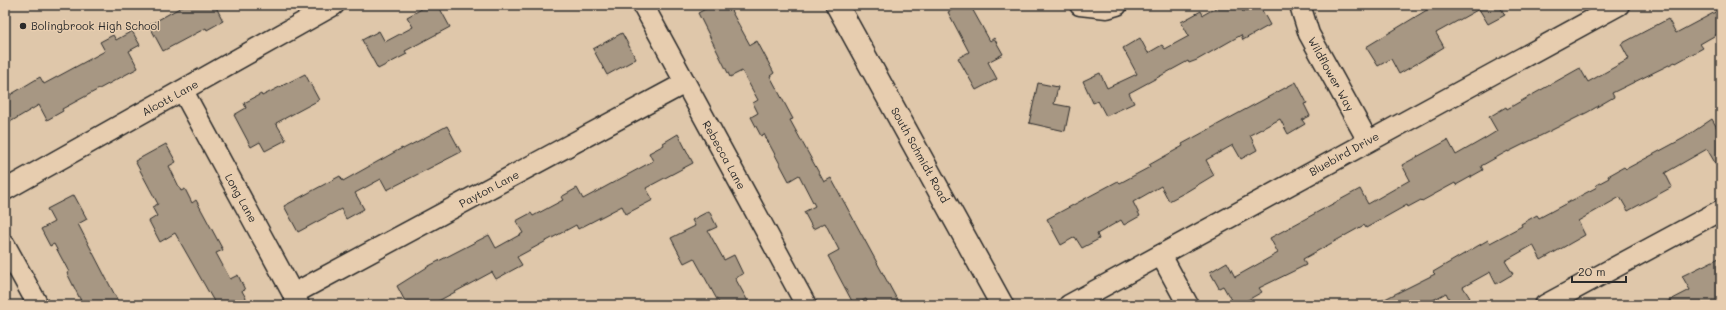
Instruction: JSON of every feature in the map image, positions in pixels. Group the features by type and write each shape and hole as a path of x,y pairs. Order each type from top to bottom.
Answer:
{"street":[{"name":"Alcott Lane","path":"5,190 334,5"},
{"name":"Rebecca Lane","path":"643,5 806,305"},
{"name":"South Schmidt Road","path":"837,5 1002,305"},
{"path":"1080,5 1107,8 1117,5"},
{"name":"Wildflower Way","path":"1300,5 1309,34 1368,141"},
{"name":"Bluebird Drive","path":"1069,305 1619,5"},
{"name":"Payton Lane","path":"296,300 685,83"},
{"name":"Long Lane","path":"183,91 296,300"},
{"path":"1545,305 1721,210"},
{"path":"5,245 38,305"},
{"path":"1161,255 1188,305"}],"building":[{"path":"185,5 215,5 223,21 207,30 206,28 163,51 149,25"},
{"path":"429,5 438,5 450,27 405,51 407,54 378,69 362,40 379,31 385,42 413,27 407,17"},
{"path":"713,5 728,5 750,45 757,41 774,73 770,76 793,119 790,120 824,182 831,178 900,305 869,305 866,299 854,305 828,256 839,250 825,223 813,229 804,212 815,206 799,175 789,181 764,134 761,136 751,117 758,113 753,103 758,100 742,71 730,77 698,13"},
{"path":"961,5 970,5 990,41 994,38 1003,54 988,62 997,79 976,90 958,58 969,52 948,12"},
{"path":"1221,5 1239,5 1243,12 1259,5 1270,25 1243,40 1241,35 1197,60 1189,63 1188,61 1129,93 1134,103 1106,116 1098,101 1093,103 1083,81 1100,73 1107,88 1137,74 1123,48 1140,38 1148,53 1162,45 1165,49 1189,36 1181,22 1201,11 1203,15"},
{"path":"1435,5 1499,5 1505,15 1488,24 1479,9 1436,33 1444,47 1399,74 1391,59 1378,66 1366,47"},
{"path":"1721,9 1721,32 1700,44 1703,48 1676,63 1675,62 1612,93 1614,97 1588,112 1508,151 1481,166 1483,170 1456,185 1455,183 1408,207 1407,205 1366,228 1364,225 1303,259 1306,265 1259,288 1262,292 1239,305 1234,305 1223,286 1219,288 1210,272 1227,262 1235,277 1278,253 1270,238 1360,189 1368,204 1410,180 1402,165 1448,140 1456,155 1497,131 1489,117 1506,107 1507,109 1580,68 1588,82 1629,59 1621,44 1668,19 1676,33"},
{"path":"132,31 140,45 129,51 138,68 62,109 63,111 47,120 39,105 5,125 5,98 40,77 44,84 105,51 100,42 113,35 116,40"},
{"path":"622,33 636,59 607,75 593,49"},
{"path":"305,74 319,100 276,123 286,140 265,151 260,142 251,147 234,115 246,108 244,103 261,94 262,96"},
{"path":"1296,82 1307,103 1304,104 1310,116 1302,120 1305,124 1288,134 1280,119 1250,135 1257,150 1241,159 1233,145 1206,160 1214,175 1186,192 1169,201 1161,186 1133,202 1140,216 1124,225 1121,220 1097,234 1099,239 1082,248 1075,237 1061,245 1047,219 1118,181 1120,183 1150,167 1149,165 1183,146 1182,144"},
{"path":"1038,83 1058,87 1054,104 1070,107 1065,131 1029,123"},
{"path":"1712,119 1721,135 1721,173 1707,149 1665,173 1672,187 1628,211 1620,197 1578,221 1585,235 1541,260 1533,245 1505,261 1513,274 1496,284 1490,272 1463,287 1470,298 1458,305 1452,305 1446,293 1424,305 1373,305 1435,274 1433,272 1488,240 1490,243 1522,226 1521,224 1537,215 1539,218 1597,187 1596,185 1609,178 1608,176 1624,167 1626,169 1684,138"},
{"path":"447,126 461,152 387,190 381,179 355,193 364,209 346,219 341,209 298,232 284,206 340,176 343,181 402,148 403,149"},
{"path":"678,134 693,163 646,188 653,200 626,214 622,206 578,229 576,225 517,257 522,265 496,279 492,272 431,305 407,305 397,286 429,266 489,235 496,248 523,233 516,221 531,213 533,216 563,200 561,197 577,188 583,199 653,161 649,153 664,145 663,143"},
{"path":"166,144 176,162 169,166 181,191 185,189 192,203 196,200 223,250 216,253 230,279 238,275 245,290 242,291 250,305 216,305 175,233 160,242 149,221 157,216 152,207 158,204 135,161"},
{"path":"74,195 87,219 78,224 120,305 83,305 67,273 69,272 54,244 50,246 41,229 54,222 47,209"},
{"path":"709,211 717,227 708,231 724,260 734,255 743,274 735,278 750,305 720,305 694,258 684,263 671,238 695,226 692,220"},
{"path":"1721,257 1721,301 1713,305 1661,305 1690,290 1682,276"}],"place":[{"name":"Bolingbrook High School","path":"23,26"}]}
